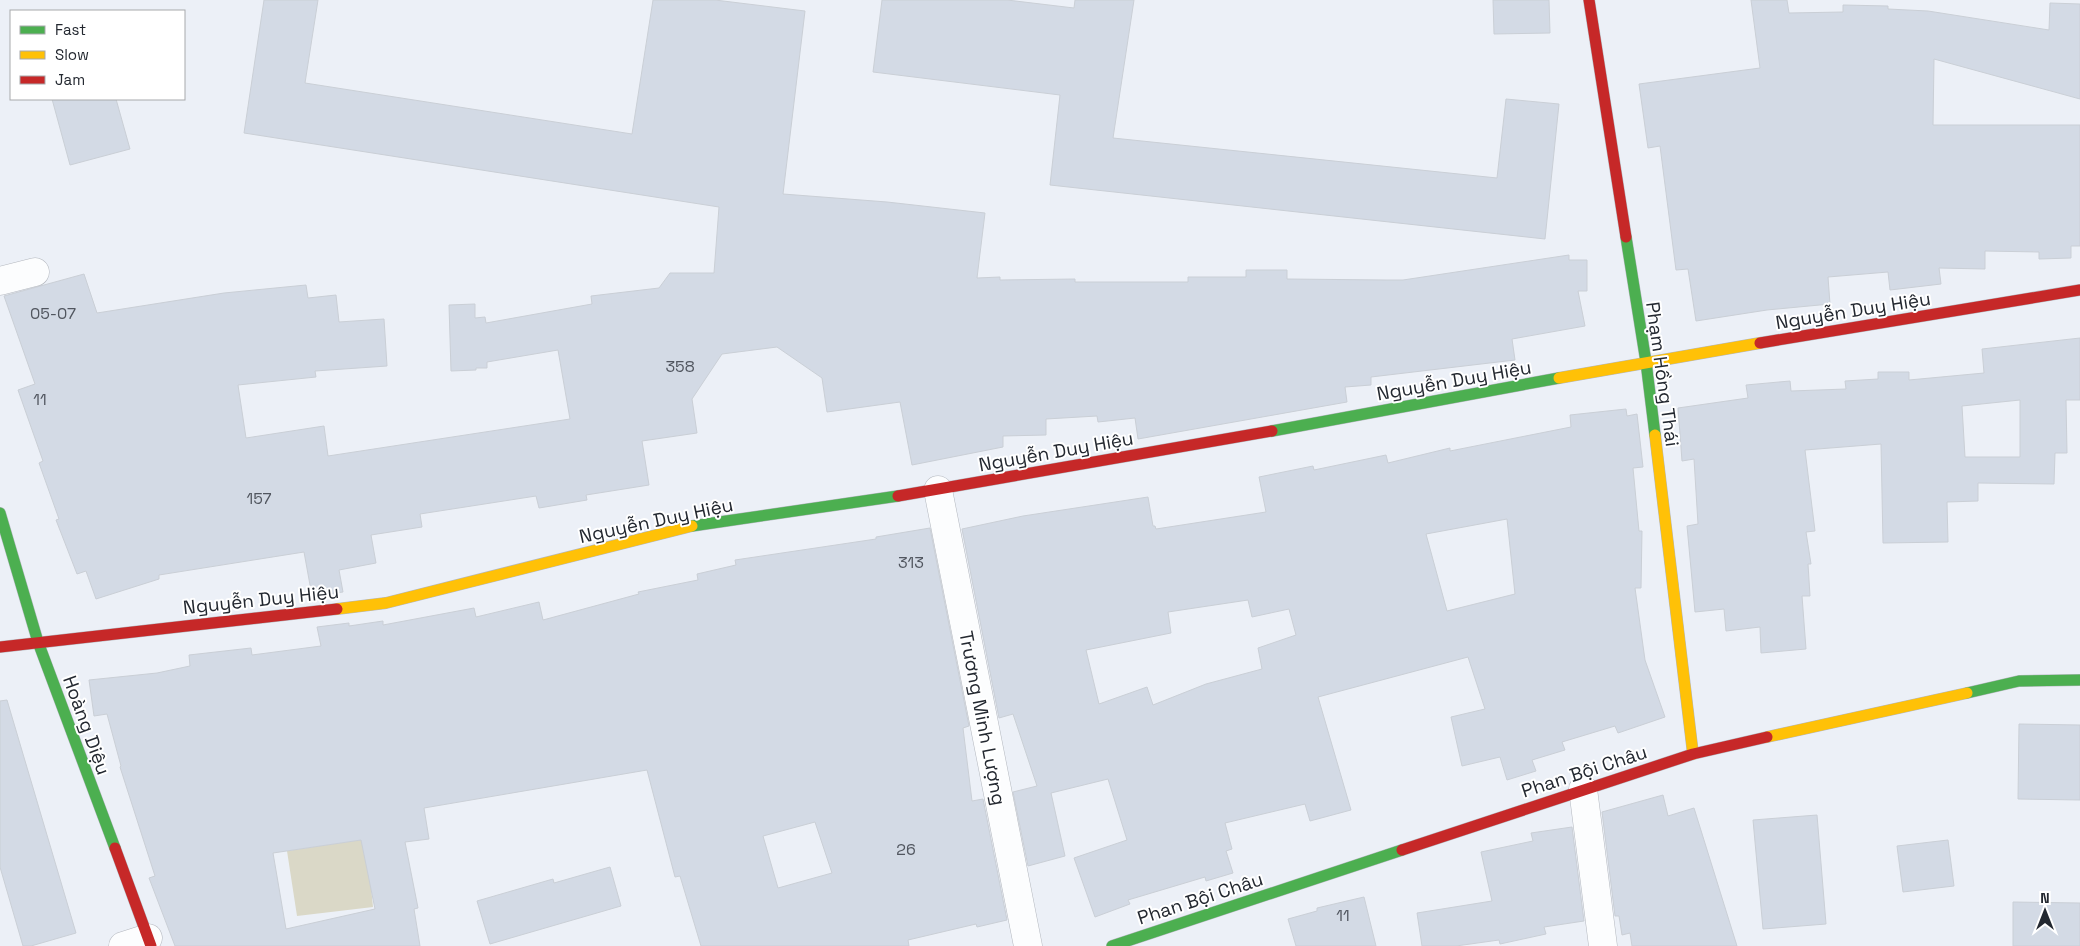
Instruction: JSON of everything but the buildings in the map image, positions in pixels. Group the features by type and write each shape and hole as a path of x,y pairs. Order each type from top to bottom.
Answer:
{"street":[{"name":"Phạm Hồng Thái","path":"1589,0 1646,362 1692,754"},
{"path":"0,281 35,272"},
{"name":"Nguyễn Duy Hiệu","path":"0,647 386,603 692,526 938,490 1280,430 1646,362 2080,290"},
{"name":"Trương Minh Lượng","path":"938,490 1028,946"},
{"name":"Hoàng Diệu","path":"0,513 38,642 141,943"},
{"name":"Phan Bội Châu","path":"1112,946 1692,754 2019,681 2080,680"},
{"path":"1583,789 1603,946"}],"shaded area":[{"path":"366,839 373,907 297,916 287,851"}],"traffic: fast":[{"path":"1626,237 1646,362 1655,435"},
{"path":"1272,431 1559,378"},
{"path":"692,526 898,496"},
{"path":"0,513 38,642 115,848"},
{"path":"1967,693 2019,681 2080,680"},
{"path":"1112,946 1402,850"}],"traffic: slow":[{"path":"1559,378 1760,343"},
{"path":"1655,435 1693,754"},
{"path":"337,609 386,603 692,526"},
{"path":"1767,737 1967,693"}],"traffic: jam":[{"path":"1589,0 1626,237"},
{"path":"1760,343 2080,290"},
{"path":"898,496 1272,431"},
{"path":"0,647 337,609"},
{"path":"1402,850 1693,754 1767,737"},
{"path":"115,848 151,946"}]}
